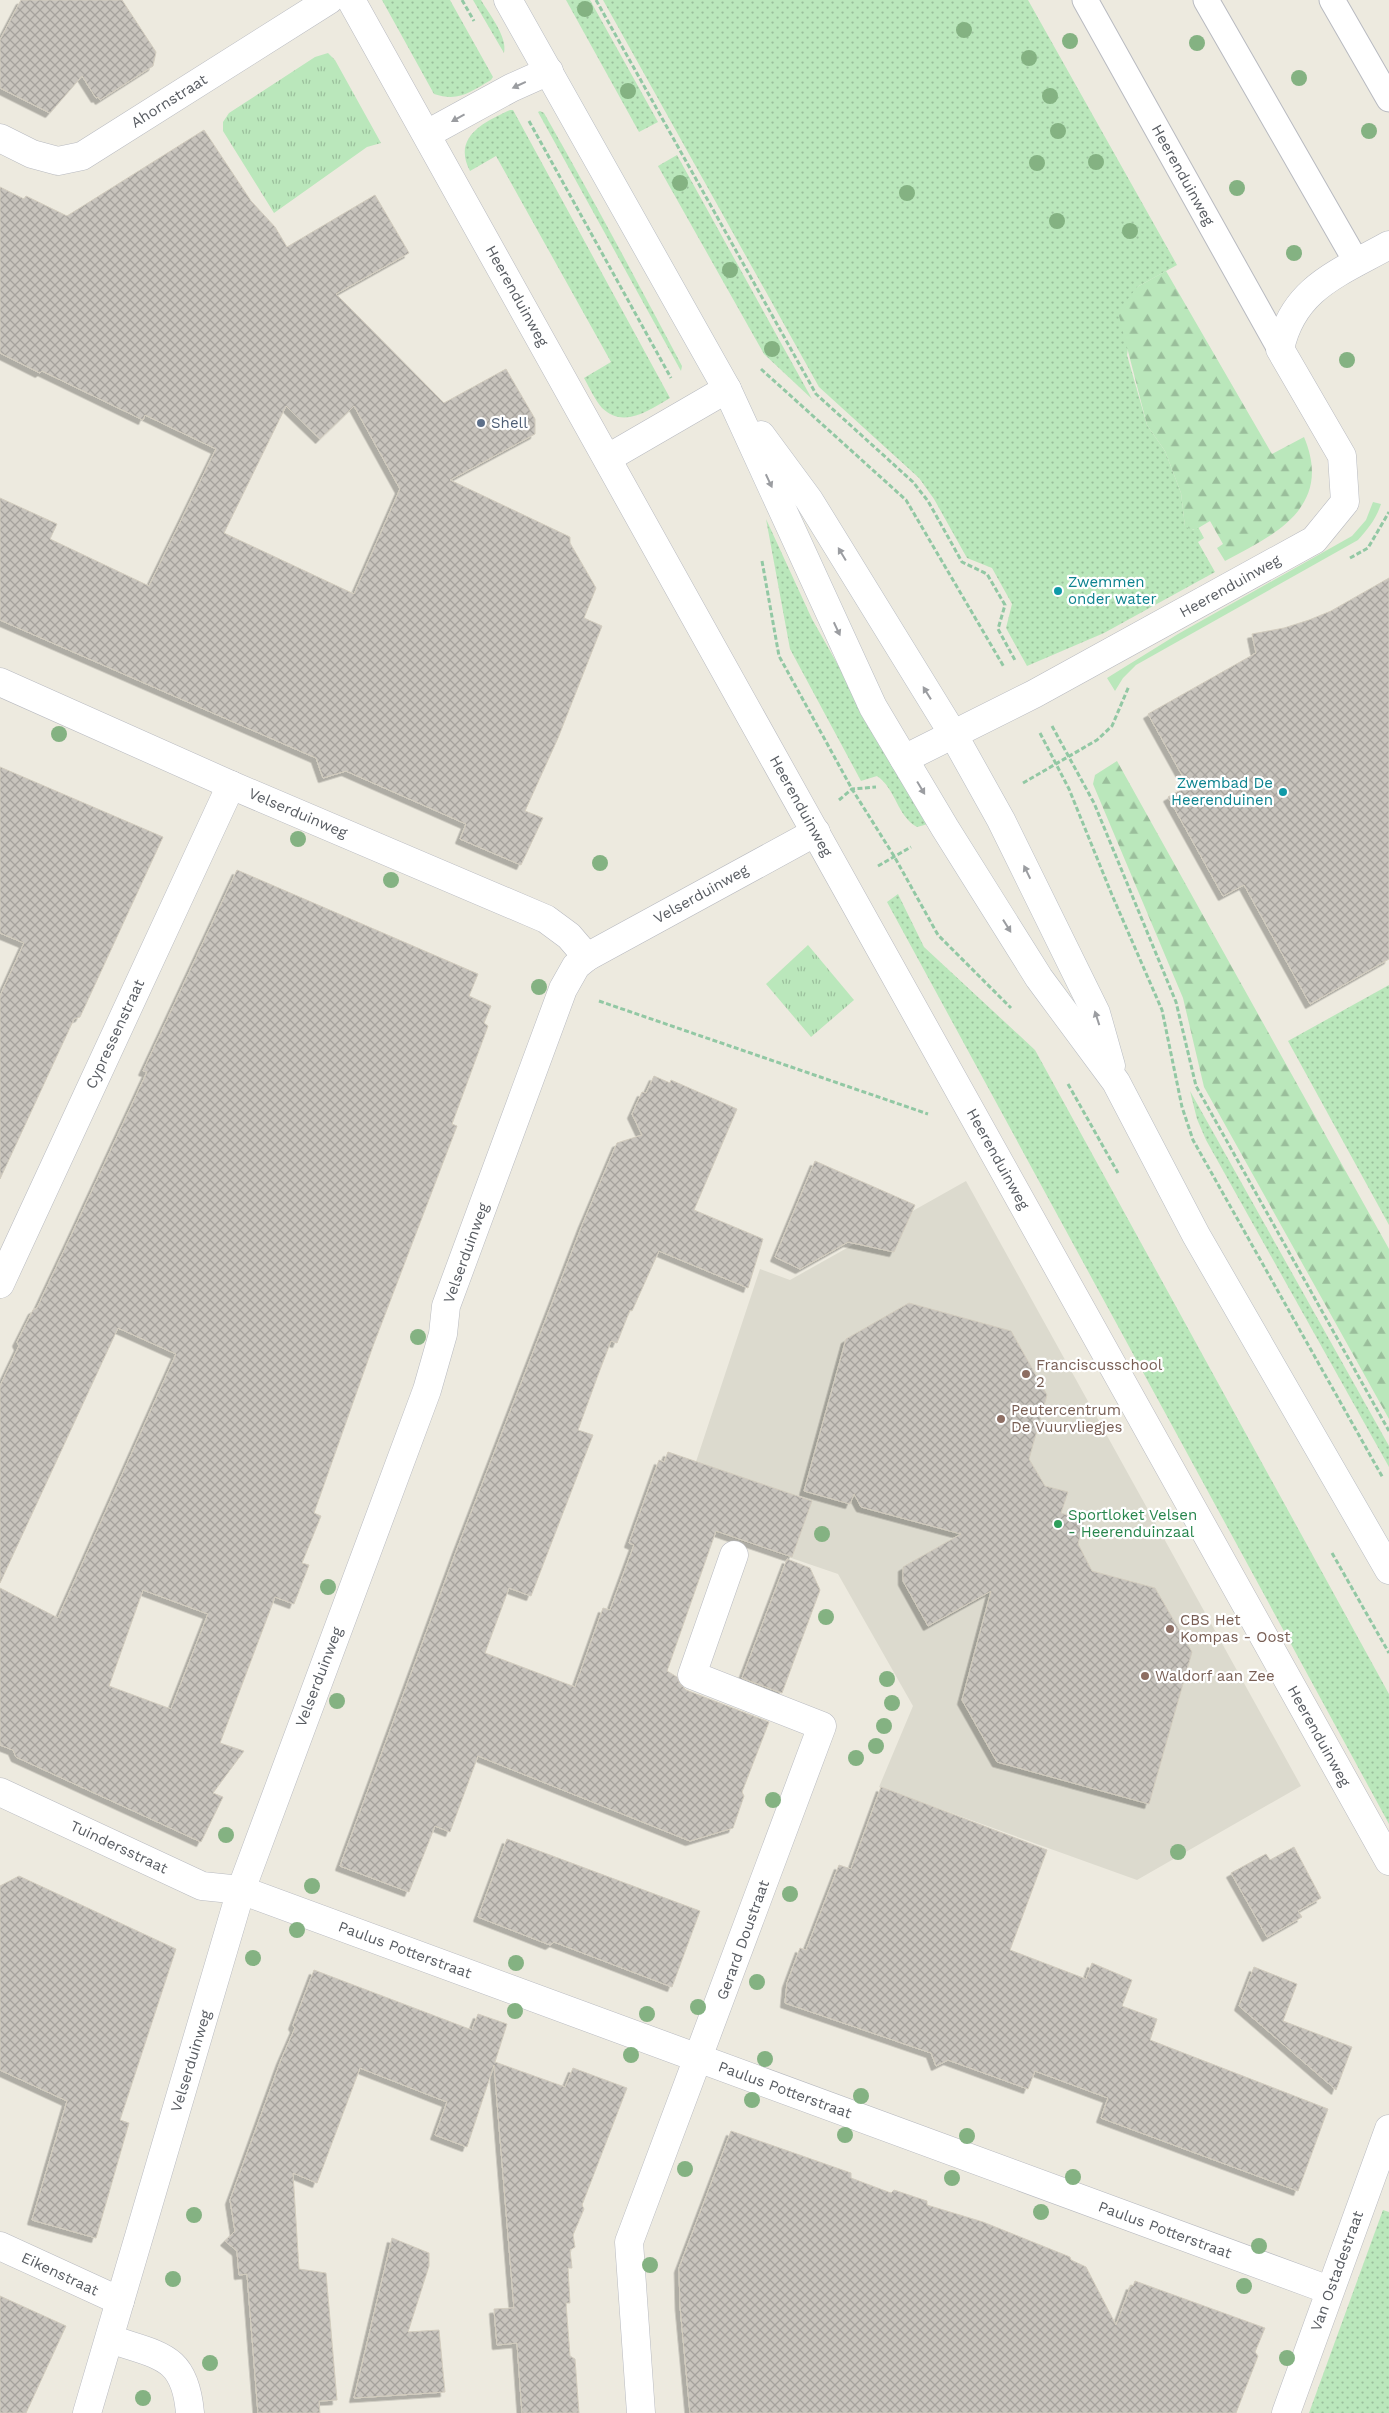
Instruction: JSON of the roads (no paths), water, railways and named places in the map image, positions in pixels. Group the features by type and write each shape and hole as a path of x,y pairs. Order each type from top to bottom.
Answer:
{"street":[{"name":"Ahornstraat","path":"0,138 32,154 58,161 82,156 329,0"},
{"name":"Heerenduinweg","path":"351,0 1389,1861"},
{"path":"508,0 727,389 863,684 904,759 1039,978 1116,1082 1196,1235 1389,1570"},
{"path":"427,134 511,88 549,71"},
{"path":"1280,349 1284,331 1293,313 1306,296 1389,245"},
{"name":"Heerenduinweg","path":"904,759 1034,694 1314,540 1345,502 1342,456 1280,349"},
{"path":"608,458 727,389"},
{"path":"727,389 809,500 953,734 1001,820 1096,1012 1116,1082"},
{"name":"Velserduinweg","path":"0,682 231,784 546,919 569,936 587,957"},
{"name":"Cypressenstraat","path":"0,1284 231,784"},
{"name":"Velserduinweg","path":"87,2413 241,1890 427,1390 443,1334 446,1306 563,989 576,966 587,957 816,832"},
{"name":"Gerard Doustraat","path":"641,2413 629,2242 822,1726 692,1675 734,1556"},
{"name":"Tuindersstraat","path":"0,1792 202,1886 241,1890"},
{"name":"Paulus Potterstraat","path":"241,1890 1329,2290"},
{"name":"Van Ostadestraat","path":"1286,2413 1329,2290 1389,2129"},
{"name":"Eikenstraat","path":"0,2246 120,2301"},
{"path":"110,2339 162,2357 179,2370 188,2391 190,2413"}],"lane":[{"name":"Heerenduinweg","path":"1085,0 1280,349"},
{"path":"1206,0 1357,263"},
{"path":"1332,0 1389,99"}],"place":[{"name":"Shell","path":"481,423"},
{"name":"Zwemmen onder water","path":"1058,591"},
{"name":"Zwembad De Heerenduinen","path":"1283,792"},
{"name":"Franciscusschool 2","path":"1026,1374"},
{"name":"Peutercentrum De Vuurvliegjes","path":"1001,1419"},
{"name":"Sportloket Velsen - Heerenduinzaal","path":"1058,1524"},
{"name":"CBS Het Kompas - Oost","path":"1170,1629"},
{"name":"Waldorf aan Zee","path":"1145,1676"}]}
